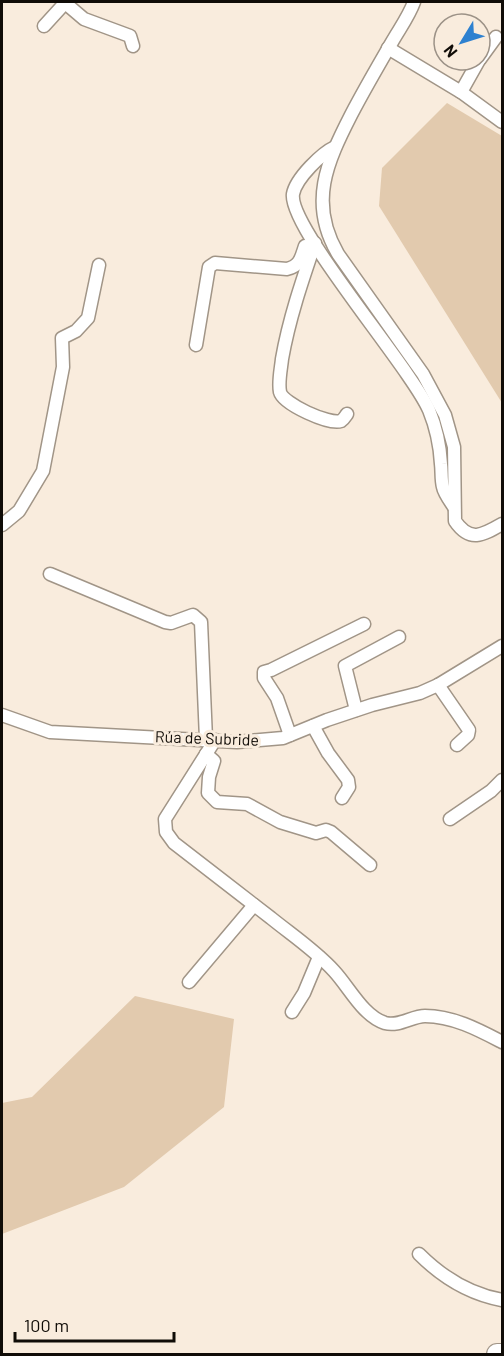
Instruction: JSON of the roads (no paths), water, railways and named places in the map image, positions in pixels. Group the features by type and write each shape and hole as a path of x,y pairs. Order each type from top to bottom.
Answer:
{"main road":[{"path":"497,1354 502,1354"}],"street":[{"path":"44,26 64,2 84,19 130,36 133,46"},
{"path":"414,2 369,80 335,147 327,170 322,212 328,236 344,264 436,394 454,447 455,521 462,530 470,535 488,532 502,524"},
{"path":"492,44 496,38"},
{"path":"388,48 461,92 502,122"},
{"path":"461,92 473,72"},
{"path":"335,147 320,156 296,187 293,194 295,206 312,238 414,382 429,410 437,434 443,488 454,507"},
{"path":"196,345 209,267 215,263 287,269 295,267 312,238"},
{"path":"312,238 285,341 280,370 280,391 284,400 290,404 325,420 343,420 347,414"},
{"path":"2,525 19,511 44,471 63,368 62,338 76,331 88,318 99,265"},
{"path":"50,574 165,622 171,623 194,615 201,622 211,740 206,754 165,819 166,832 174,843 319,957 333,970 364,1008 376,1018 386,1023 424,1016 449,1019 471,1026 502,1042"},
{"path":"290,735 277,698 264,678 264,672 364,624"},
{"path":"356,710 345,666 399,637"},
{"name":"Rúa de Subride","path":"2,715 50,732 237,742 283,738 356,710 404,698 438,685 502,648"},
{"path":"438,685 469,730 468,735 457,745"},
{"path":"313,726 328,753 348,780 348,787 342,798"},
{"path":"206,754 214,761 209,777 208,793 211,798 217,802 247,804 280,822 316,832 326,830 331,832 370,865"},
{"path":"450,819 491,791 502,780"},
{"path":"189,982 254,905"},
{"path":"292,1012 304,993 319,957"},
{"path":"419,1254 452,1282 471,1291 502,1300"}]}
